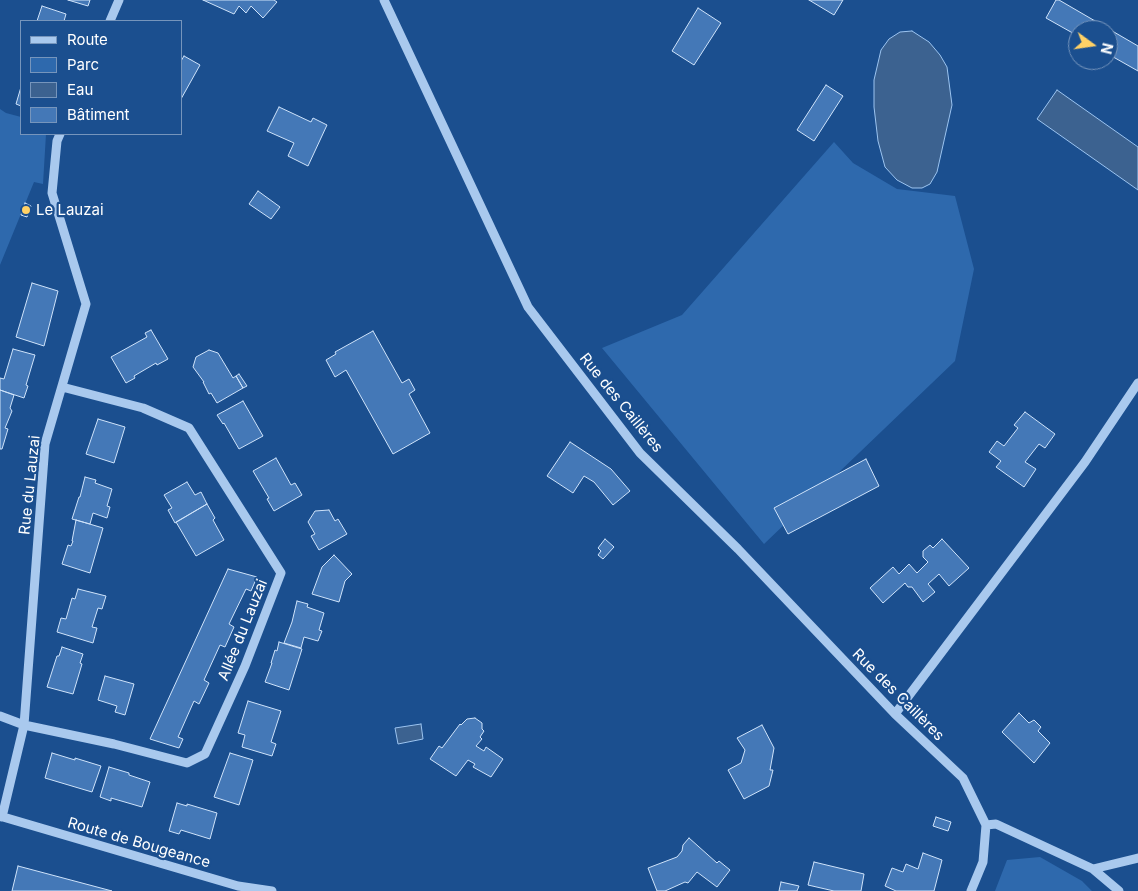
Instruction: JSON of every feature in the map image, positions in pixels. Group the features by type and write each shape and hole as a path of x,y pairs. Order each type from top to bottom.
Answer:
{"street":[{"path":"110,20 120,0"},
{"name":"Rue des Caillères","path":"384,0 528,307 640,453 738,549 895,714 963,778 986,825"},
{"name":"Rue du Lauzai","path":"1,817 24,724 45,444 86,304 52,193 57,141 60,135"},
{"path":"895,714 1085,462 1138,384"},
{"name":"Allée du Lauzai","path":"0,716 24,724 187,763 205,754 245,666 281,573 189,428 142,408 62,387"},
{"name":"Route de Bougeance","path":"1,817 238,886 272,891"},
{"path":"971,891 983,862 986,825 996,824 1093,869 1119,891"},
{"path":"1093,869 1138,858"}],"green space":[{"path":"0,109 6,113 20,117 20,135 46,135 43,184 34,182 0,265"},
{"path":"834,142 853,163 897,189 955,196 974,269 955,361 764,544 602,348 682,315"},
{"path":"1040,857 1082,881 1092,891 995,891 1007,860"}],"water":[{"path":"912,31 929,42 947,67 952,105 937,172 930,184 922,188 912,188 897,180 885,167 878,141 874,107 874,80 881,50 889,39 900,32"},
{"path":"1057,90 1138,147 1138,190 1037,119"},
{"path":"421,724 423,739 398,744 395,728"}],"building":[{"path":"68,0 90,0 88,6"},
{"path":"203,0 274,0 277,2 263,18 251,6 246,13 239,6 234,14"},
{"path":"809,0 843,0 834,15"},
{"path":"1056,0 1059,0 1093,20 1068,20 1068,30 1046,18"},
{"path":"42,6 66,14 64,20 37,20"},
{"path":"698,8 721,23 694,65 672,51"},
{"path":"1118,34 1138,46 1138,71 1118,60"},
{"path":"184,56 200,65 182,97 182,59"},
{"path":"826,85 843,96 814,141 797,130"},
{"path":"20,90 20,106 16,104"},
{"path":"279,107 311,122 313,118 327,125 308,166 288,156 294,143 267,131"},
{"path":"258,191 280,207 271,219 249,204"},
{"name":"Le Lauzai","path":"25,203 31,206 27,217 21,215"},
{"path":"32,283 58,291 44,346 16,337"},
{"path":"151,330 168,359 157,365 156,363 126,383 111,357 147,337 145,333"},
{"path":"373,331 402,383 409,379 415,390 409,394 430,433 393,454 346,370 335,377 326,360 336,354 335,352"},
{"path":"13,349 35,355 24,398 0,390 0,378 4,379"},
{"path":"209,350 218,353 233,378 236,376 243,388 217,403 211,393 209,394 204,382 193,367 196,357"},
{"path":"239,374 247,386 243,388 236,376"},
{"path":"0,390 14,395 10,408 12,411 5,428 8,429 2,449 0,449"},
{"path":"243,401 263,436 239,449 224,423 217,415"},
{"path":"1025,412 1055,434 1045,448 1039,444 1025,462 1036,469 1024,487 996,467 1001,461 989,452 997,441 1004,446 1018,428 1014,425"},
{"path":"98,419 125,427 114,463 86,454"},
{"path":"570,442 611,469 630,491 613,505 594,482 584,476 573,493 547,476"},
{"path":"276,458 291,485 295,483 302,495 274,511 267,499 269,498 253,471"},
{"path":"866,459 879,486 788,534 774,508"},
{"path":"85,477 96,480 95,483 112,489 107,506 110,507 107,518 93,513 90,524 72,519"},
{"path":"187,482 195,495 201,492 207,504 175,523 168,510 172,508 164,495"},
{"path":"207,504 224,540 196,556 176,522"},
{"path":"329,510 335,521 338,519 347,534 319,550 311,536 315,534 308,522 315,511"},
{"path":"76,520 103,528 90,573 62,564 68,545 71,546 73,541"},
{"path":"605,539 614,547 603,559 598,555 601,551 598,548"},
{"path":"942,539 969,568 949,586 939,574 928,584 935,592 923,602 912,587 908,587 905,583 883,603 870,588 893,567 899,574 909,564 917,573 928,562 923,557 923,551 930,545 933,548"},
{"path":"334,555 352,574 345,581 339,602 312,594 322,567"},
{"path":"228,569 257,577 251,591 246,589 229,624 234,627 225,647 220,645 204,680 209,683 199,704 194,701 178,737 183,739 179,748 150,739"},
{"path":"78,589 106,596 102,609 98,608 92,627 97,628 93,643 57,632 61,618 66,619 72,598 75,599"},
{"path":"297,601 308,604 307,607 324,613 319,630 322,631 318,641 304,637 301,648 284,643"},
{"path":"279,642 302,649 289,690 265,682"},
{"path":"62,647 83,654 73,694 47,687 57,656 59,656"},
{"path":"105,676 134,684 125,715 115,712 117,706 98,700"},
{"path":"248,701 281,711 271,742 276,744 272,756 242,747 245,735 238,733"},
{"path":"1019,713 1029,723 1034,720 1041,727 1038,731 1050,743 1034,763 1002,732"},
{"path":"475,718 482,723 484,731 480,737 482,739 476,746 484,751 486,747 503,759 491,777 473,767 475,764 468,760 456,776 430,759 439,746 442,748 460,724 467,719"},
{"path":"762,725 774,748 770,770 773,770 769,786 744,799 728,770 741,763 745,750 737,738"},
{"path":"52,753 101,766 92,792 45,778"},
{"path":"230,753 253,760 239,805 214,797"},
{"path":"109,767 150,782 142,807 111,798 111,801 100,797"},
{"path":"177,803 217,813 210,839 181,830 179,834 169,831"},
{"path":"936,817 951,822 948,831 933,826"},
{"path":"689,838 717,863 719,861 730,870 717,887 697,872 688,883 685,882 665,891 657,891 648,868 677,857"},
{"path":"923,853 942,860 934,891 896,891 885,886 892,868 903,872 906,864 918,869"},
{"path":"814,862 864,874 861,891 834,891 808,885"},
{"path":"18,866 112,891 12,891"},
{"path":"781,882 799,886 797,891 779,891"}],"place":[{"name":"Le Lauzai","path":"26,210"}]}
